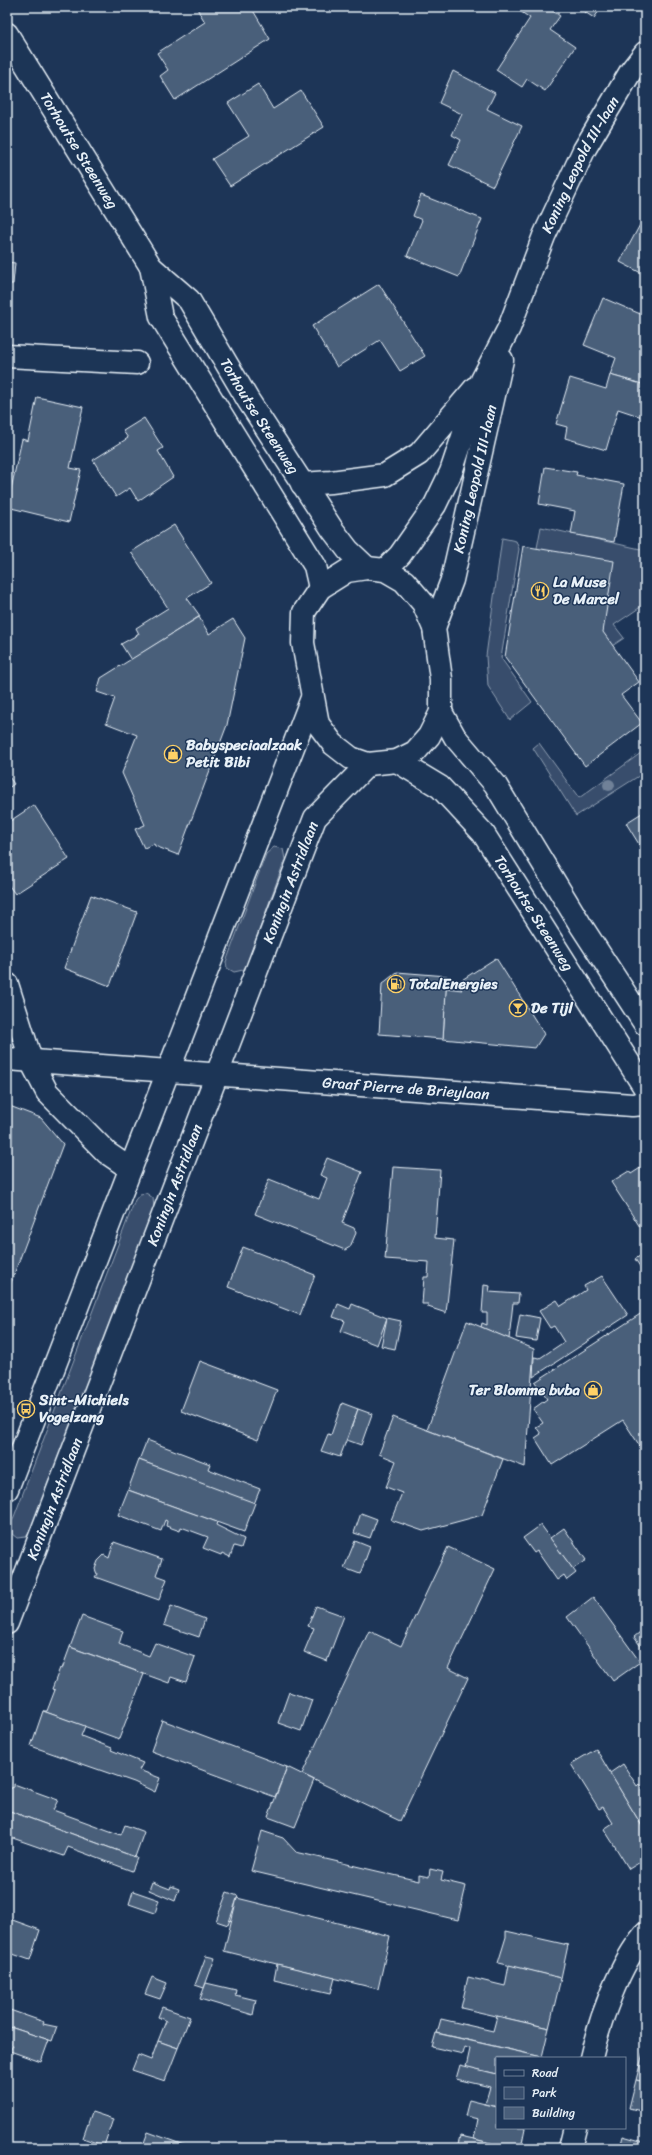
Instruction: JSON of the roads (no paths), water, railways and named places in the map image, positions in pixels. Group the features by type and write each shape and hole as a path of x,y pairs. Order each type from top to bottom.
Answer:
{"street":[{"name":"Torhoutse Steenweg","path":"7,34 151,267 189,300 248,400 302,484 348,550 376,569 404,581 423,602 434,628"},
{"name":"Koning Leopold III-laan","path":"376,569 400,555 435,505 451,472 482,380 509,328 544,236 584,150 631,71 645,53"},
{"name":"Torhoutse Steenweg","path":"151,267 161,317 315,566 320,588"},
{"name":"Koning Leopold III-laan","path":"434,628 452,580 509,328"},
{"path":"7,356 137,363"},
{"path":"302,484 385,475 419,454 482,380"},
{"path":"376,569 347,571 320,588 304,612 303,643 318,724 333,744 351,758 368,764 397,761 415,752 429,736 441,712 441,679 434,628"},
{"path":"7,1489 129,1168 312,698"},
{"path":"441,712 455,737 495,784 580,924 645,1024"},
{"name":"Torhoutse Steenweg","path":"397,761 440,787 483,833 642,1078"},
{"name":"Koningin Astridlaan","path":"9,1610 315,818 368,764"},
{"path":"7,984 32,1063 47,1092 107,1153 129,1168"},
{"path":"7,1059 32,1063"},
{"name":"Graaf Pierre de Brieylaan","path":"32,1063 215,1074 632,1105 645,1104"},
{"path":"591,2057 609,1998 638,1943 645,1934"},
{"path":"570,2148 574,2129"}],"place":[{"name":"La Muse De Marcel","path":"540,591"},
{"name":"Babyspeciaalzaak Petit Bibi","path":"173,754"},
{"name":"TotalEnergies","path":"396,984"},
{"name":"De Tijl","path":"518,1008"},
{"name":"Ter Blomme bvba","path":"593,1390"},
{"name":"Sint-Michiels Vogelzang","path":"26,1409"}]}
